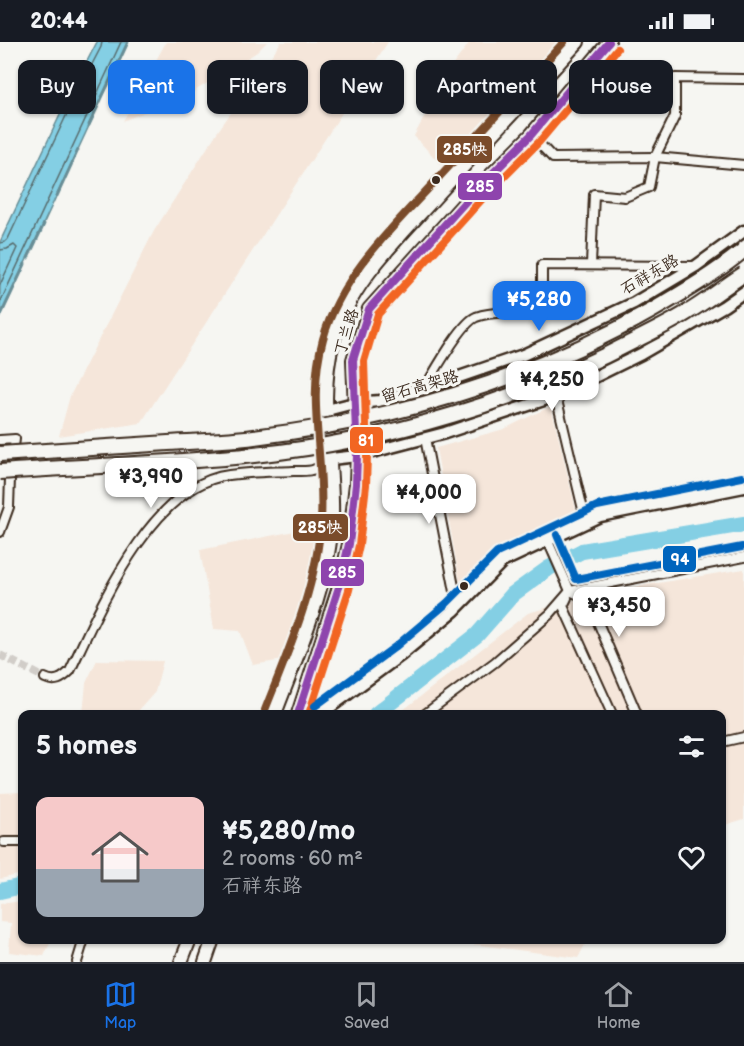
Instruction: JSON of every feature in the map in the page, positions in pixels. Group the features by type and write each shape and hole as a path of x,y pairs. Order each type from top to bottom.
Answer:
{"highway":[{"name":"留石高架路","path":"0,454 251,438 316,429 388,414 450,397 534,368 612,333 678,295 744,250"},
{"path":"0,472 255,455 321,445 454,415 540,385 618,350 687,313 744,274"}],"main road":[{"name":"丁兰路","path":"276,710 303,639 327,557 332,520 327,374 333,342 348,302 384,254 578,42"},
{"name":"丁兰路","path":"299,710 339,587 349,544 357,456 353,360 369,309 474,192 531,135 609,42"},
{"name":"石祥东路","path":"327,410 354,403 380,401 424,389 523,354 570,334 634,303 696,266 744,231"},
{"path":"331,459 357,456 425,438 556,396 641,354 744,292"},
{"path":"326,710 401,655 458,607 502,562 549,545 600,516 744,487"},
{"path":"181,962 188,944"},
{"path":"205,962 211,944"}],"street":[{"path":"591,265 594,194 624,197 649,187 655,157 675,117 675,78 744,79"},
{"path":"531,135 553,158 655,157 744,165"},
{"path":"424,389 454,339 474,318 506,313 542,314 542,265 696,266"},
{"path":"556,396 586,522"},
{"path":"425,438 458,607"},
{"path":"0,440 15,439 9,507 0,532"},
{"path":"45,678 50,681 62,679 70,671 110,588 132,551 183,494 201,482 227,475 314,470 331,459"},
{"path":"549,545 570,591 588,599 635,710"},
{"path":"430,710 495,662 550,614 570,591 744,557"},
{"path":"570,591 563,606 610,710"},
{"path":"726,741 744,737"},
{"path":"4,842 18,842"},
{"path":"77,962 82,944"}],"shaded area":[{"path":"166,42 267,42 244,60 207,60 207,83 195,91 195,60 156,60"},
{"path":"281,42 388,42 376,60 320,60 320,114 341,114 141,423 59,436 70,396 154,231 230,114 308,114 308,60 268,60"},
{"path":"470,42 569,42 552,60 456,60"},
{"path":"127,114 140,114 123,121"},
{"path":"426,114 501,114 447,171 414,136"},
{"path":"551,406 578,518 494,556 462,594 436,448 504,429"},
{"path":"320,526 311,574 283,660 253,665 240,631 214,629 200,550"},
{"path":"744,569 744,819 726,825 726,710 403,710 528,613 603,592"},
{"path":"97,660 163,661 155,692 139,710 83,710 86,683"},
{"path":"18,792 18,875 0,879 0,793"},
{"path":"18,902 18,944 50,944 44,956 9,952 11,923 0,922 0,904"},
{"path":"472,944 585,944 578,958"}],"water":[{"path":"97,42 128,42 120,60 108,60 108,85 96,111 96,60 88,60"},
{"path":"60,114 94,114 0,317 0,242"}],"waterway":[{"path":"89,125 128,42"},
{"path":"57,196 78,150"},
{"path":"28,258 44,224"},
{"path":"0,317 25,264"},
{"path":"381,710 477,635 513,594 549,568 582,551 744,524"},
{"path":"0,891 18,887"}],"tunnel":[{"path":"0,655 45,678"}],"transit line":[{"name":"285快","path":"265,710 300,617 314,569 322,497 316,384 318,362 331,315 356,271 389,231 564,42"},
{"name":"285","path":"299,710 339,587 349,544 357,456 353,360 369,309 474,192 531,135 609,42"},
{"name":"81","path":"310,710 349,590 359,545 367,456 364,361 378,314 482,199 539,142 617,49"},
{"name":"94","path":"315,706 395,647 447,603 497,553 597,506 742,477"},
{"name":"94","path":"557,535 576,579 742,547"}]}
